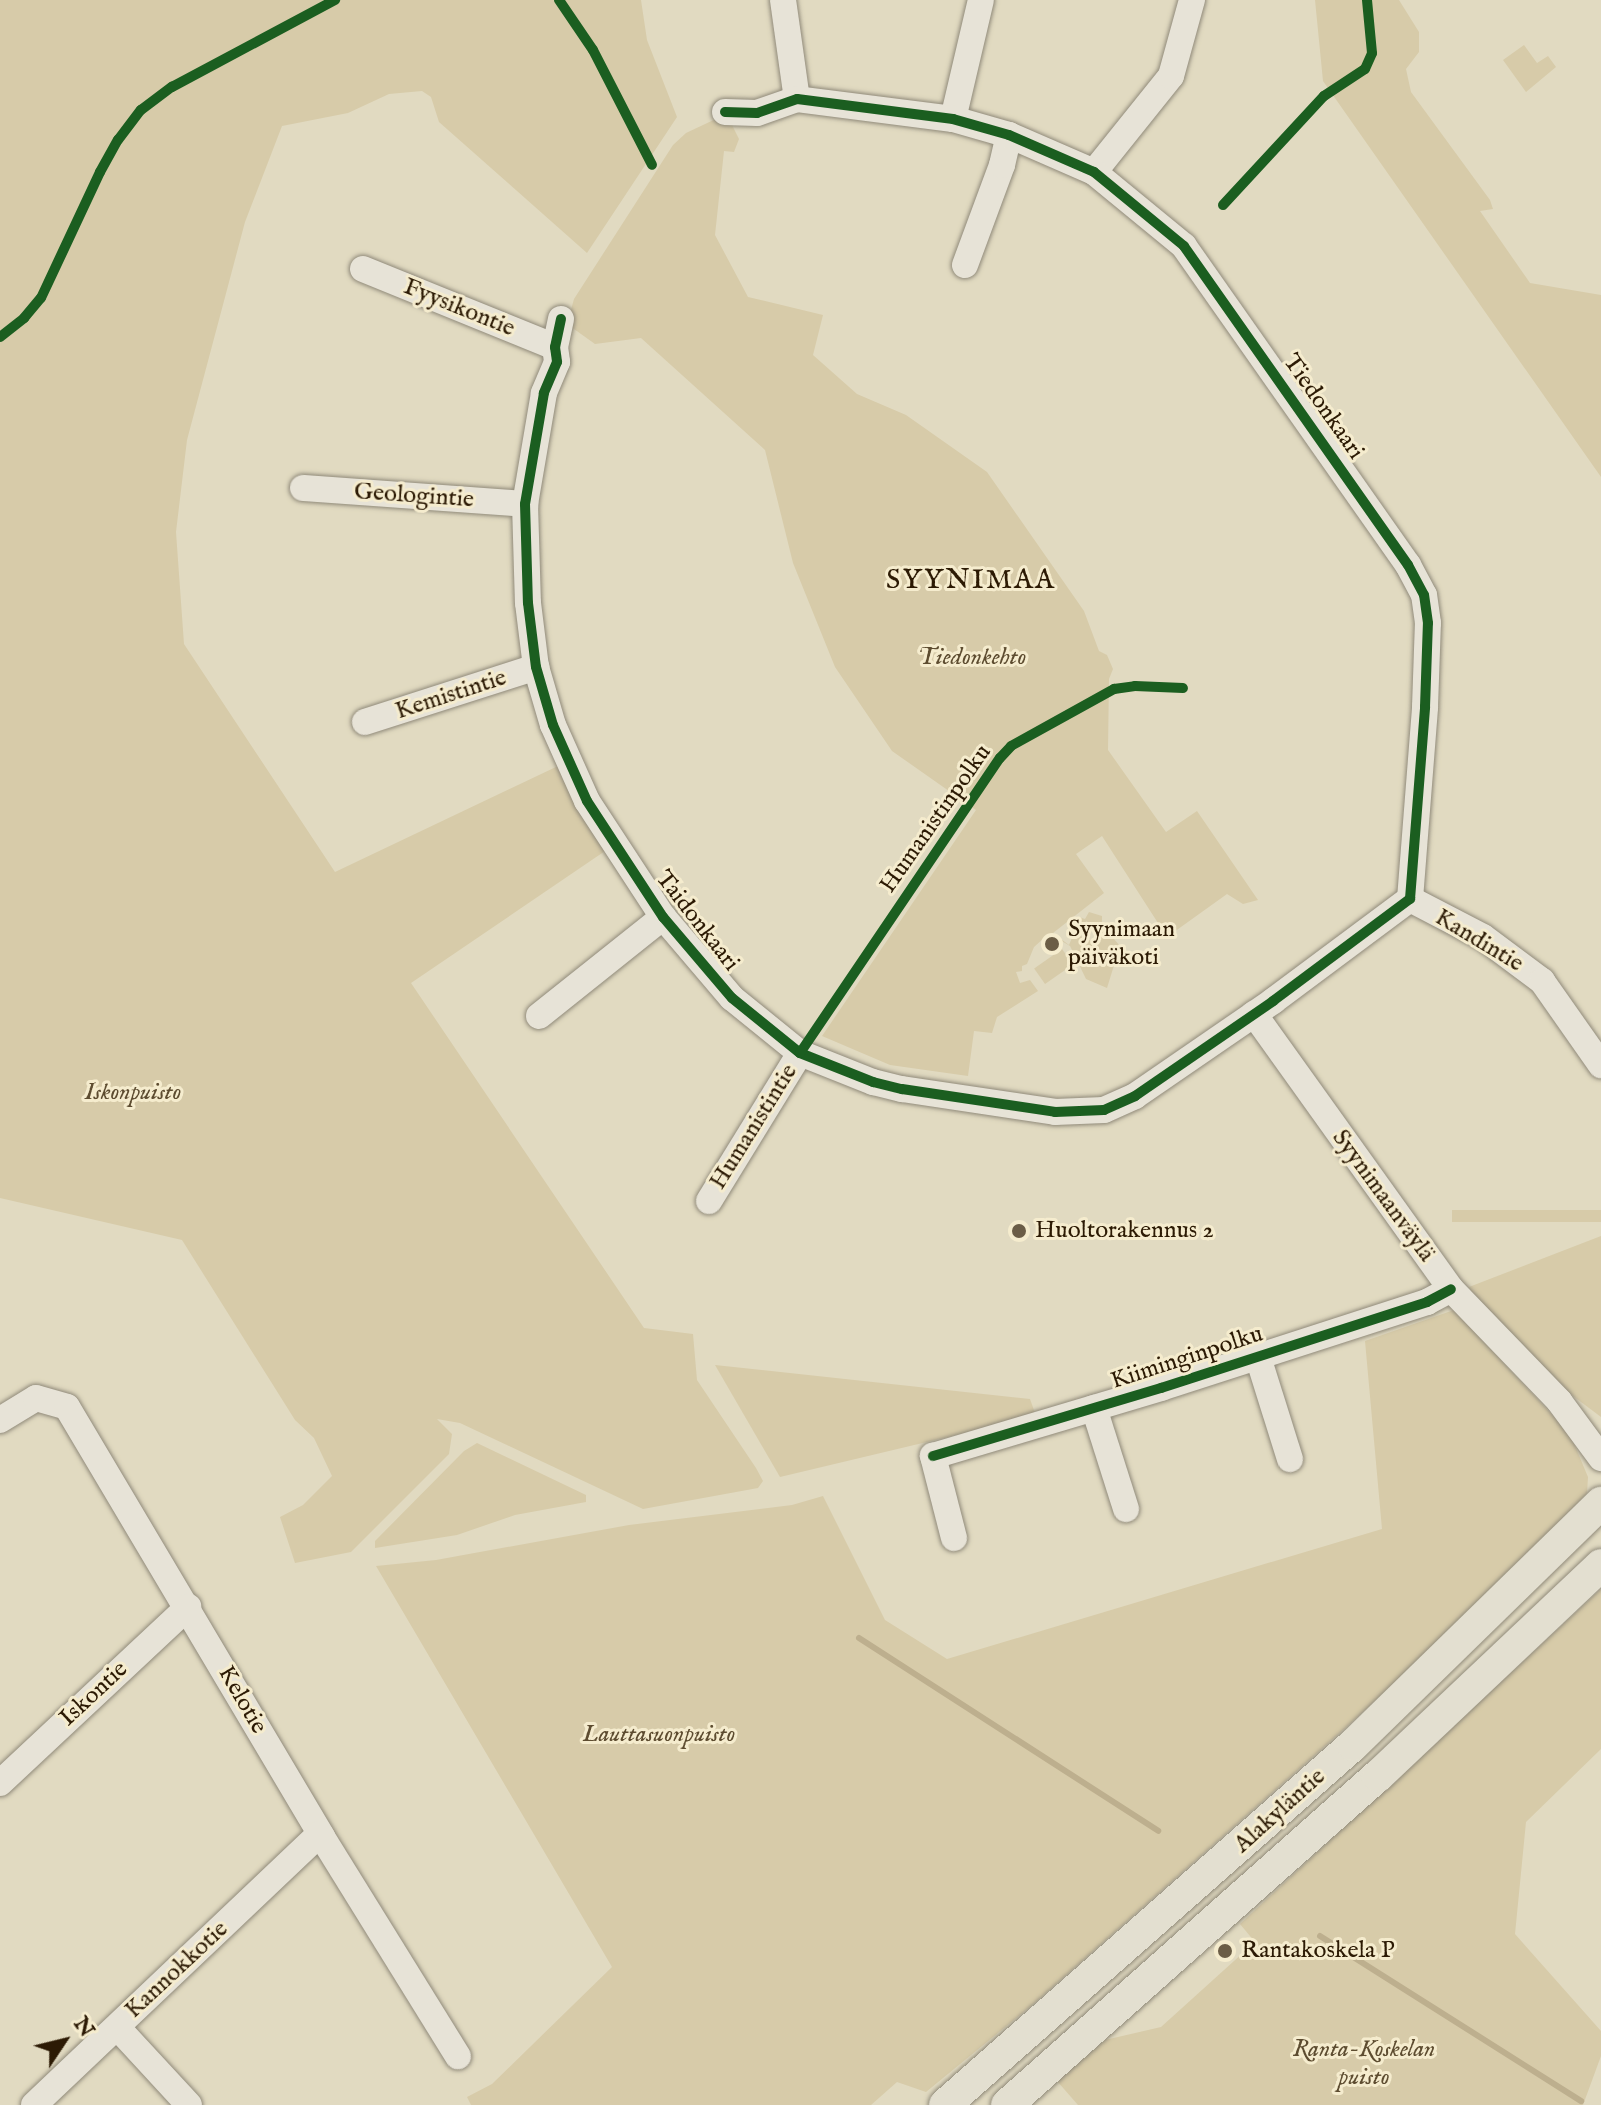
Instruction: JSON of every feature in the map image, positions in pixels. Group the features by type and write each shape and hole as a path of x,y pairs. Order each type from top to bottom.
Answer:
{"main road":[{"name":"Alakyläntie","path":"945,2105 1353,1745 1601,1503"},
{"name":"Alakyläntie","path":"1007,2105 1366,1786 1601,1565"}],"street":[{"path":"783,0 797,99"},
{"path":"953,119 981,0"},
{"path":"1094,172 1171,76 1192,0"},
{"name":"Tiedonkaari","path":"725,112 757,113 797,99 953,119 1009,135 1094,172 1184,246 1408,565 1424,595 1428,623 1425,707 1410,899"},
{"path":"965,265 1002,165 1009,135"},
{"name":"Fyysikontie","path":"363,269 555,347"},
{"name":"Taidonkaari","path":"561,319 555,347 557,362 543,396 525,504 528,603 536,667 553,725 587,801 663,917 732,998 800,1053 873,1082 1055,1112 1104,1110 1135,1096 1254,1014"},
{"name":"Geologintie","path":"303,488 525,504"},
{"name":"Kemistintie","path":"365,722 536,667"},
{"path":"1254,1014 1410,899"},
{"name":"Kandintie","path":"1410,899 1483,937 1542,981 1601,1065"},
{"path":"539,1016 663,917"},
{"name":"Syynimaanväylä","path":"1254,1014 1451,1289 1559,1401 1601,1458"},
{"name":"Humanistintie","path":"709,1201 800,1053"},
{"name":"Kiiminginpolku","path":"954,1538 933,1456 1258,1357 1427,1302 1451,1289"},
{"name":"Kiiminginpolku","path":"1258,1357 1290,1459"},
{"name":"Kelotie","path":"3,1410 36,1398 67,1407 320,1834 458,2056"},
{"name":"Syynimaanväylä","path":"1559,1401 1601,1434"},
{"name":"Kiiminginpolku","path":"1094,1408 1126,1509"},
{"name":"Iskontie","path":"0,1783 188,1607"},
{"name":"Kannokkotie","path":"34,2105 320,1834"},
{"path":"117,2027 189,2105"}],"green space":[{"name":"Iskonpuisto","path":"0,0 641,0 647,40 677,117 587,253 439,122 431,97 422,91 389,94 348,113 282,126 245,222 187,440 176,532 184,644 335,872 558,766 608,849 411,983 644,1328 693,1334 697,1380 756,1468 763,1481 758,1488 643,1509 460,1423 437,1419 452,1434 449,1454 351,1552 295,1563 280,1517 303,1505 332,1476 314,1438 295,1420 182,1240 0,1198"},
{"path":"1315,0 1399,0 1419,32 1419,52 1406,69 1411,92 1490,200 1493,209 1480,211 1530,283 1601,295 1601,477 1323,81"},
{"path":"1524,45 1537,63 1548,56 1556,67 1526,92 1503,60"},
{"name":"Tiedonkehto","path":"720,117 728,117 739,139 734,152 724,151 715,235 748,297 823,315 813,355 857,394 906,415 987,472 1084,611 1099,651 1107,655 1113,669 1109,679 1108,750 1166,832 1197,811 1258,900 1243,904 1227,894 1167,937 1102,836 1076,854 1104,893 1053,933 1069,945 1074,933 1091,941 1096,937 1093,926 1086,921 1084,928 1076,925 1079,917 1085,919 1089,912 1102,916 1102,925 1120,946 1107,988 1086,979 1070,946 1055,937 1044,938 1034,947 1022,971 1016,972 1020,983 1030,980 1038,991 997,1017 992,1033 974,1031 968,1076 890,1065 822,1036 976,810 892,751 835,667 793,563 765,450 641,338 595,344 567,324 574,299 673,145 686,133"},
{"path":"1062,949 1073,965 1045,984 1034,969"},
{"path":"1452,1210 1601,1210 1601,1222 1452,1222"},
{"path":"1601,1236 1601,1417 1569,1393 1472,1296 1469,1287"},
{"name":"Lauttasuonpuisto","path":"1454,1310 1570,1434 1588,1477 1587,1493 1512,1576 1344,1729 1032,2005 926,2092 897,2082 871,2105 471,2105 467,2097 492,2084 612,1967 376,1566 436,1560 629,1525 792,1505 823,1496 885,1620 947,1659 1382,1529 1365,1341"},
{"path":"715,1365 1030,1399 1036,1416 780,1477"},
{"path":"477,1443 586,1495 586,1502 515,1515 457,1535 375,1548 375,1541 464,1451"},
{"name":"Ranta-Koskelan puisto","path":"1601,1589 1601,1749 1526,1822 1515,1934 1601,2031 1601,2056 1583,2105 1078,2105 1057,2081 1105,2040 1161,2027 1255,1942 1240,1924"}],"waterway":[{"path":"859,1638 1158,1831"},
{"path":"1320,1936 1581,2101"}],"cycle path":[{"path":"0,337 24,318 41,298 100,172 118,140 141,110 172,87 335,0"},
{"path":"559,0 593,50 652,165"},
{"path":"1223,205 1324,96 1365,69 1372,53 1367,0"},
{"path":"561,319 555,347 557,362 544,393 525,504 528,603 536,667 553,725 587,801 663,917 732,998 800,1053 873,1082 902,1089 1055,1112 1104,1110 1135,1096 1273,1001 1410,899 1425,707 1428,623 1424,595 1408,565 1184,246 1094,172 1009,135 953,119 797,99 757,113 725,112"},
{"name":"Humanistinpolku","path":"800,1053 1011,746 1114,689 1135,686 1183,688"},
{"path":"933,1456 1161,1388 1427,1302 1451,1289"}],"place":[{"name":"Syynimaan päiväkoti","path":"1052,944"},
{"name":"Huoltorakennus 2","path":"1019,1231"},
{"name":"Rantakoskela P","path":"1225,1951"}],"district":[{"name":"SYYNIMAA","path":"971,581"}]}
